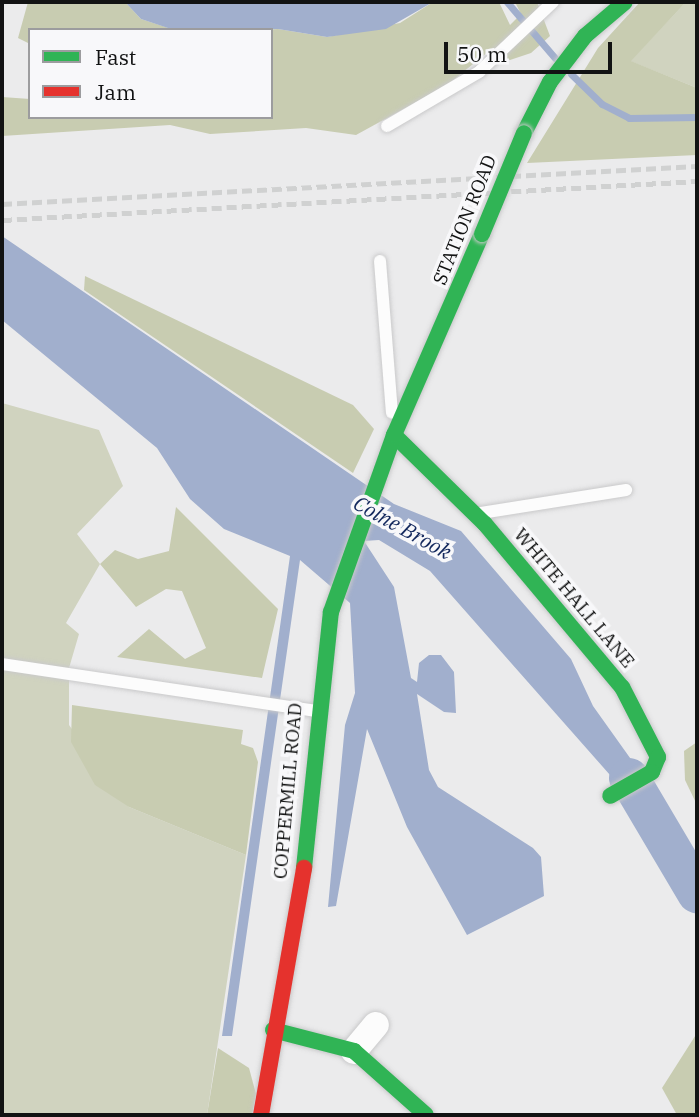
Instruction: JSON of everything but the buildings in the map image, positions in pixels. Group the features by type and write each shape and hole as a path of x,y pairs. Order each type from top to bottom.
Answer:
{"street":[{"name":"STATION ROAD","path":"377,475 524,133 550,82 585,36 625,2"},
{"name":"WHITE HALL LANE","path":"394,435 474,514 622,687 658,757 652,772 610,796"},
{"name":"COPPERMILL ROAD","path":"261,1115 273,1030 304,872 317,711 331,612 377,475"},
{"path":"354,1051 376,1025"},
{"path":"273,1030 354,1051 420,1113"}],"lane":[{"path":"387,127 479,72 553,2"},
{"path":"380,261 394,435"},
{"path":"474,514 626,490"},
{"path":"2,664 317,711"}],"green space":[{"path":"28,2 125,2 141,19 169,28 28,28 28,43 18,38"},
{"path":"433,2 499,2 510,25 521,14 515,2 537,2 550,36 531,53 510,60 488,52 447,85 356,135 306,128 210,134 170,125 2,136 2,97 28,99 28,119 273,119 273,29 327,37 400,23"},
{"path":"640,2 686,2 631,61 697,88 697,155 527,163 598,48"},
{"path":"686,2 697,2 697,88 630,61"},
{"path":"85,276 353,405 374,429 353,473 84,290"},
{"path":"2,403 99,430 123,486 77,534 100,564 66,623 79,634 69,668 69,725 129,807 246,855 207,1115 2,1115"},
{"path":"176,507 278,609 262,678 117,657 149,629 185,659 206,648 182,591 166,589 136,607 100,564 115,550 138,559 169,551"},
{"path":"72,705 243,730 241,744 253,748 258,762 246,855 129,807 95,785 71,742"},
{"path":"697,742 697,805 685,780 684,751"},
{"path":"697,1033 697,1115 677,1115 662,1088"},
{"path":"218,1048 249,1068 256,1094 252,1115 207,1115"}],"water":[{"path":"125,2 433,2 386,29 327,37 273,28 168,28 141,19"},
{"path":"2,236 394,504 461,531 571,659 593,706 670,814 649,834 627,809 610,775 430,571 379,540 364,541 394,587 411,678 417,682 419,663 429,655 441,655 454,672 456,713 444,712 417,694 429,770 438,787 533,848 541,857 544,896 467,935 407,827 367,729 336,906 328,907 345,725 355,693 350,603 300,560 232,1036 222,1036 290,556 224,529 190,499 157,448 2,320"}],"waterway":[{"path":"507,2 555,58"},
{"path":"571,74 602,104 629,118 697,117"},
{"name":"Colne Brook","path":"629,778 697,893"}],"railway":[{"path":"2,204 697,166"},
{"path":"2,220 697,181"}],"traffic: fast":[{"path":"524,133 550,82 585,36 625,2"},
{"path":"482,234 524,133"},
{"path":"304,868 331,612 394,435 482,234"},
{"path":"394,435 485,524 622,687 658,757 652,772 610,796"},
{"path":"273,1030 354,1051 426,1115"}],"traffic: jam":[{"path":"261,1115 304,868"}]}
